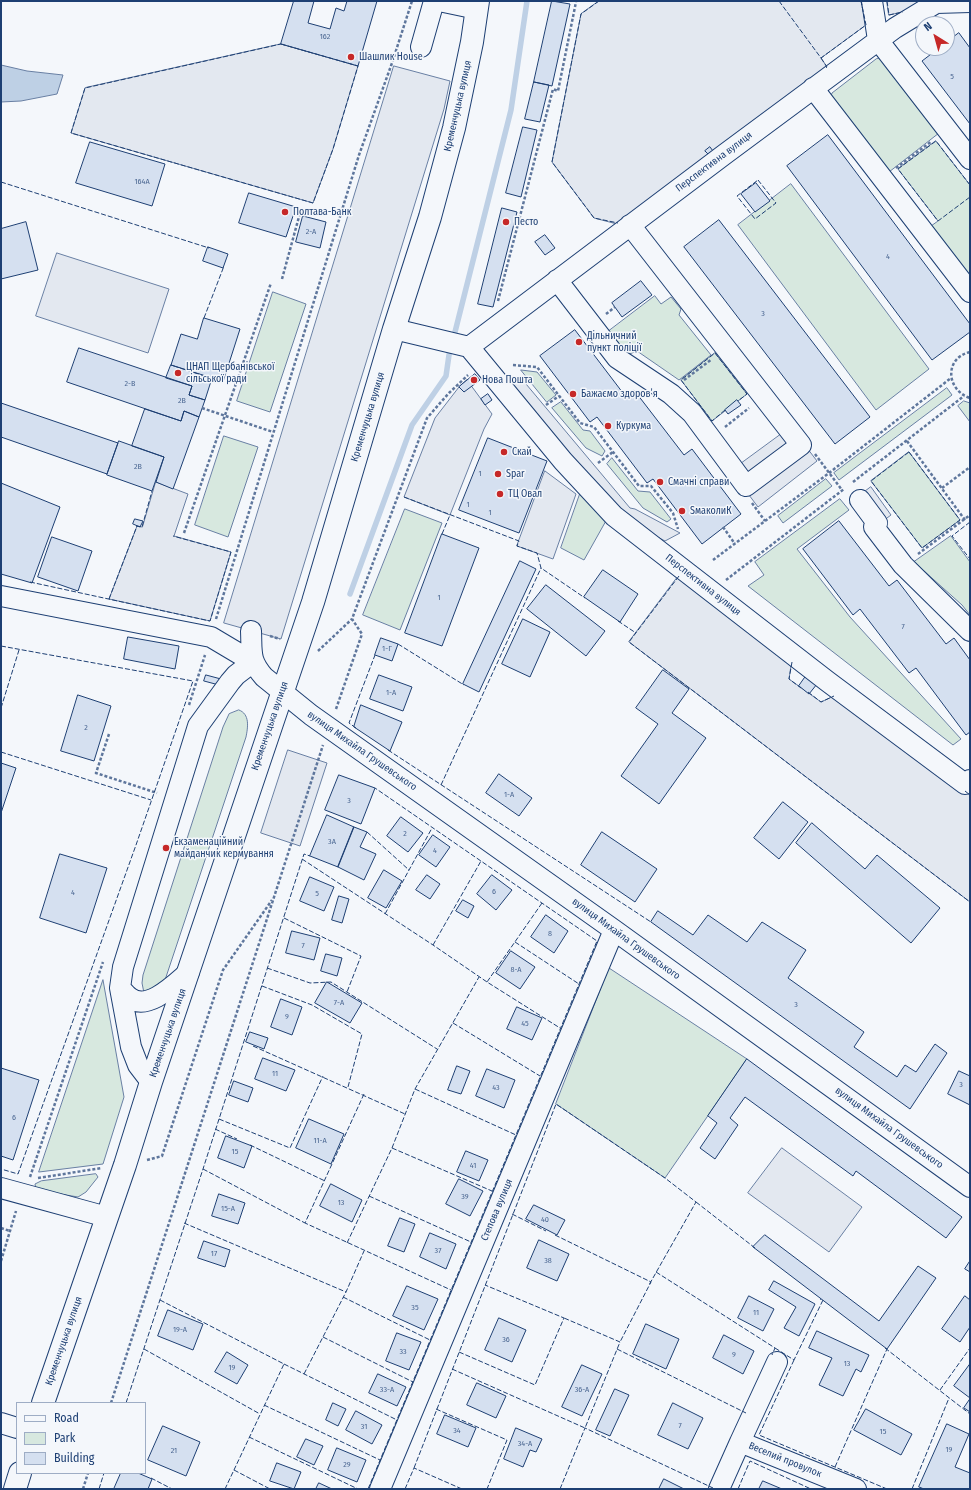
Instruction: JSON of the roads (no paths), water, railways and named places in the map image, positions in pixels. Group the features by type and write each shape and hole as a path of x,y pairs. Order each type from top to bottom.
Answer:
{"highway":[{"name":"Кременчуцька вулиця","path":"43,1402 107,1217 313,602 394,329 430,217 454,128 472,42 477,5"},
{"path":"15,1489 20,1474"}],"street":[{"path":"421,47 434,1"},
{"path":"439,1 477,5"},
{"path":"872,1 878,40 970,159"},
{"name":"Перспективна вулиця","path":"970,2 936,3 895,28 469,347 484,364 506,394 563,461 614,516 714,594 965,784 970,781"},
{"path":"814,88 970,292"},
{"path":"557,280 617,358 671,394 692,413 746,486 801,445 630,225"},
{"path":"394,329 469,347"},
{"path":"860,500 877,523 874,527 903,565 970,631"},
{"path":"1,596 211,637 253,662"},
{"path":"251,631 253,662"},
{"path":"151,1082 138,1065 131,1047 120,988 123,967 198,726 236,675 253,662"},
{"name":"вулиця Михайла Грушевського","path":"253,662 264,677 329,728 614,930 970,1187"},
{"name":"Степова вулиця","path":"380,1489 614,930"},
{"path":"120,988 130,998 146,1001 162,994 189,972"},
{"path":"1,1188 107,1217"},
{"path":"740,1442 777,1362"},
{"path":"1,1423 16,1428"},
{"name":"Веселий провулок","path":"719,1489 740,1442 856,1489"}],"water":[{"path":"1,65 27,71 63,75 57,94 21,101 1,102"}],"waterway":[{"path":"455,332 511,110 527,1"},
{"path":"350,594 412,425 446,376 450,348"}],"place":[{"name":"Шашлик House","path":"351,57"},
{"name":"Полтава-Банк","path":"285,212"},
{"name":"Песто","path":"506,222"},
{"name":"Дільничний пункт поліції","path":"579,342"},
{"name":"ЦНАП Щербанівської сільської ради","path":"178,373"},
{"name":"Нова Пошта","path":"474,380"},
{"name":"Бажаємо здоровʼя","path":"573,394"},
{"name":"Куркума","path":"608,426"},
{"name":"Скай","path":"504,452"},
{"name":"Spar","path":"498,474"},
{"name":"Смачні справи","path":"660,482"},
{"name":"ТЦ Овал","path":"500,494"},
{"name":"SмаколиК","path":"682,511"},
{"name":"Екзаменаційний майданчик кермування","path":"166,848"}]}
